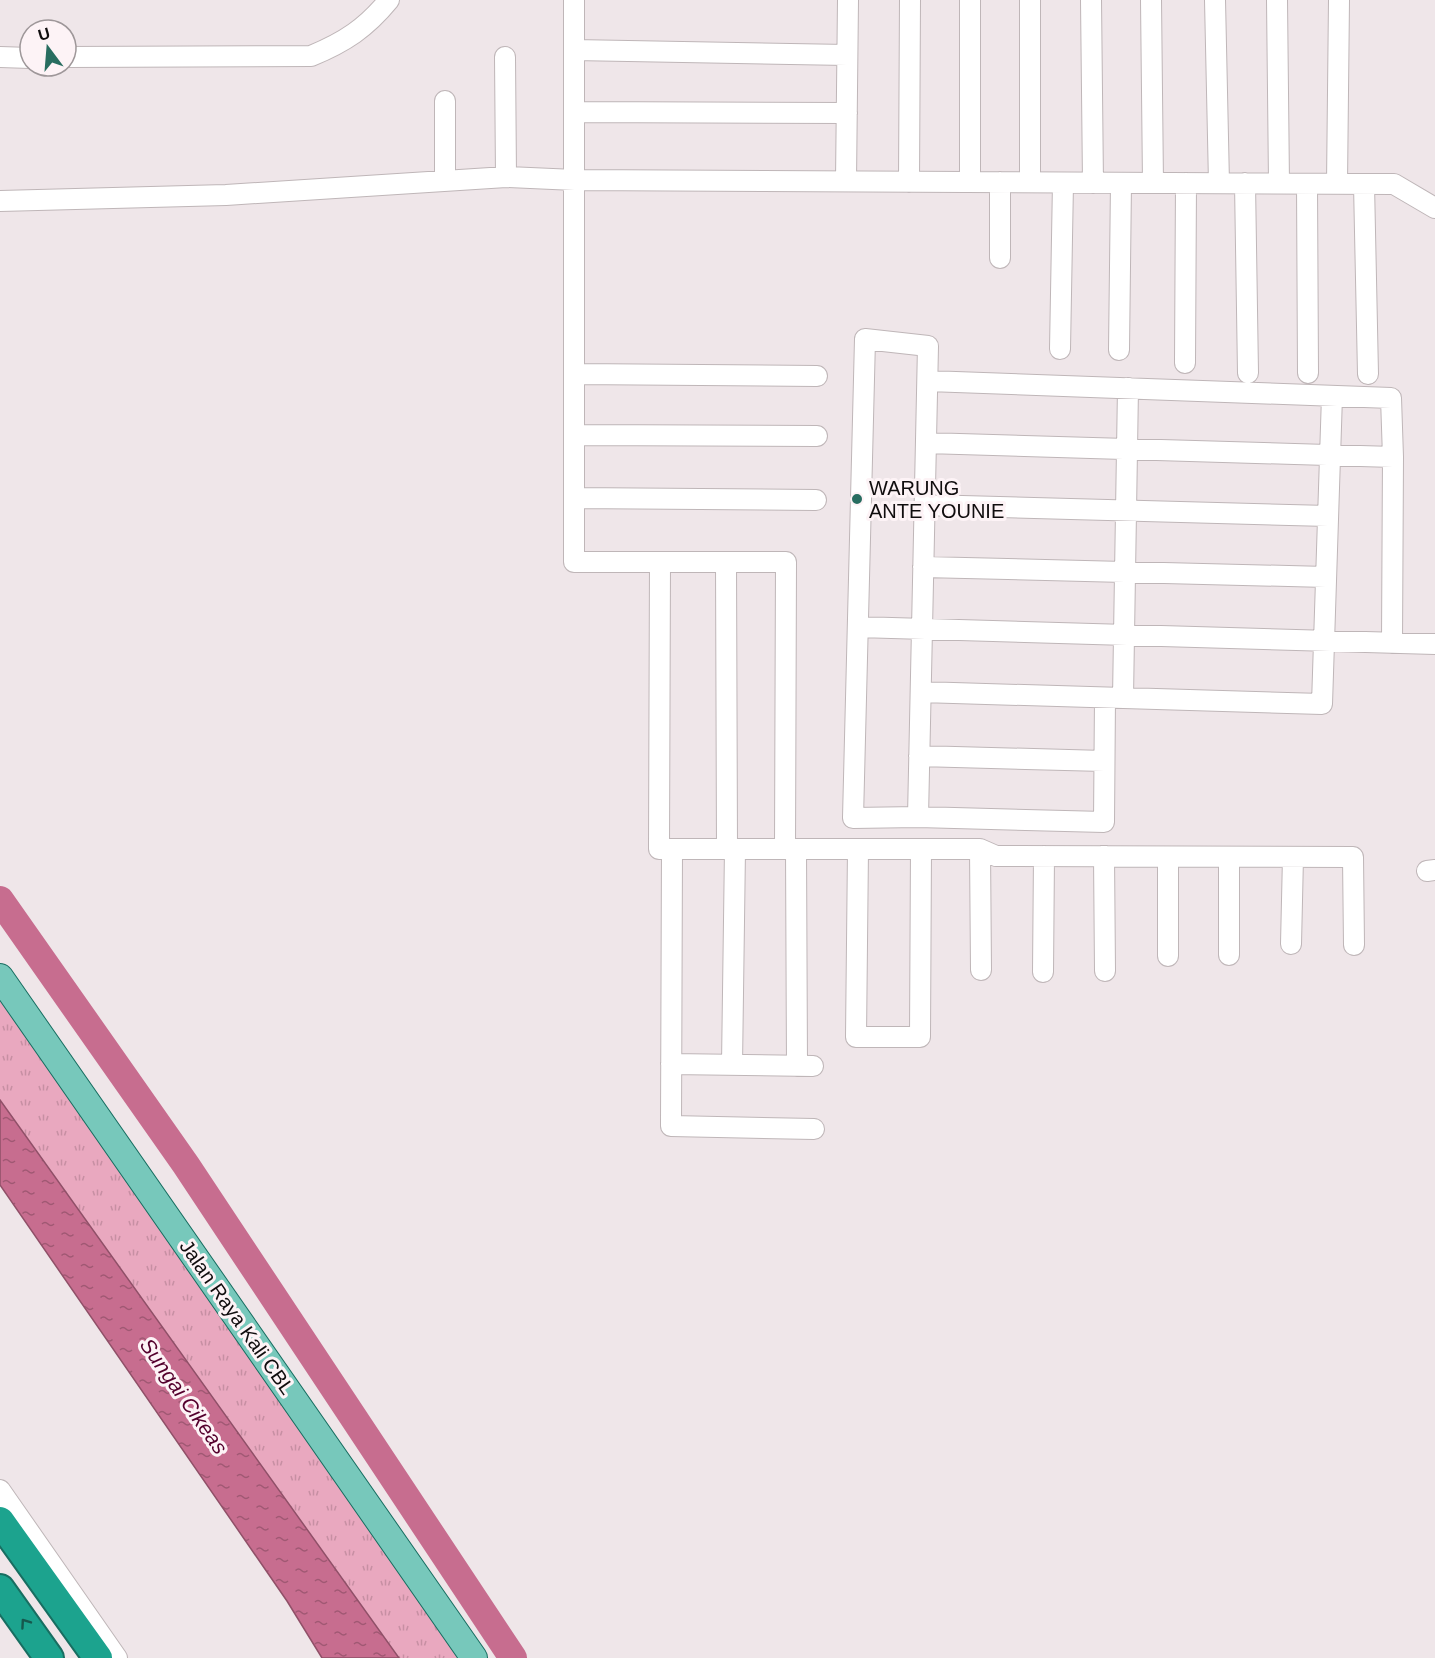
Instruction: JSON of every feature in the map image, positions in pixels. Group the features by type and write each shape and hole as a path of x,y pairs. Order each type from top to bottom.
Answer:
{"highway":[{"path":"0,1521 98,1658"},
{"path":"0,1589 49,1658"}],"main road":[{"name":"Jalan Raya Kali CBL","path":"0,976 474,1658"}],"street":[{"path":"78,57 312,56 338,45 356,33 374,19 389,0"},
{"path":"574,0 574,561 786,562 791,849 805,1066 671,1064"},
{"path":"846,181 848,0"},
{"path":"909,182 910,0"},
{"path":"970,0 970,182"},
{"path":"1030,0 1030,182"},
{"path":"1091,0 1093,183"},
{"path":"1151,0 1154,183"},
{"path":"1215,0 1219,183"},
{"path":"1277,0 1279,183"},
{"path":"1337,184 1339,0"},
{"path":"574,50 847,55"},
{"path":"0,57 18,58"},
{"path":"505,57 506,177"},
{"path":"445,101 445,181"},
{"path":"575,112 847,114"},
{"path":"0,201 226,195 506,177 575,180 1394,184 1435,208"},
{"path":"1000,182 1000,258"},
{"path":"1060,348 1063,183"},
{"path":"1119,350 1121,183"},
{"path":"1185,363 1186,183"},
{"path":"1245,183 1248,373"},
{"path":"1307,184 1308,373"},
{"path":"1365,184 1368,374"},
{"path":"918,817 928,345 865,339 853,818 918,817 1104,822 1104,761 1124,635 1128,388"},
{"path":"575,374 817,376"},
{"path":"928,381 1391,398 1392,643"},
{"path":"921,692 1322,704 1332,396"},
{"path":"575,435 817,436"},
{"path":"926,443 1393,457"},
{"path":"574,498 816,500"},
{"path":"925,505 1328,516"},
{"path":"660,562 659,849 980,849 996,856 1353,857 1354,945"},
{"path":"726,562 732,1065"},
{"path":"923,567 1326,578"},
{"path":"858,627 1435,644"},
{"path":"919,756 1104,761"},
{"path":"672,849 671,1126 814,1129"},
{"path":"858,849 856,1037 920,1037 921,849"},
{"path":"980,849 981,970"},
{"path":"1043,972 1044,856"},
{"path":"1104,856 1105,971"},
{"path":"1168,856 1168,956"},
{"path":"1229,857 1229,956"},
{"path":"1291,944 1293,857"},
{"path":"0,1490 117,1658"}],"green space":[{"path":"0,977 474,1658 396,1658 0,1100"}],"water":[{"name":"Sungai Cikeas","path":"0,1100 399,1658 322,1658 287,1601 0,1185"}],"waterway":[{"path":"0,900 186,1165 513,1658"}],"place":[{"name":"WARUNG ANTE YOUNIE","path":"857,499"}]}
